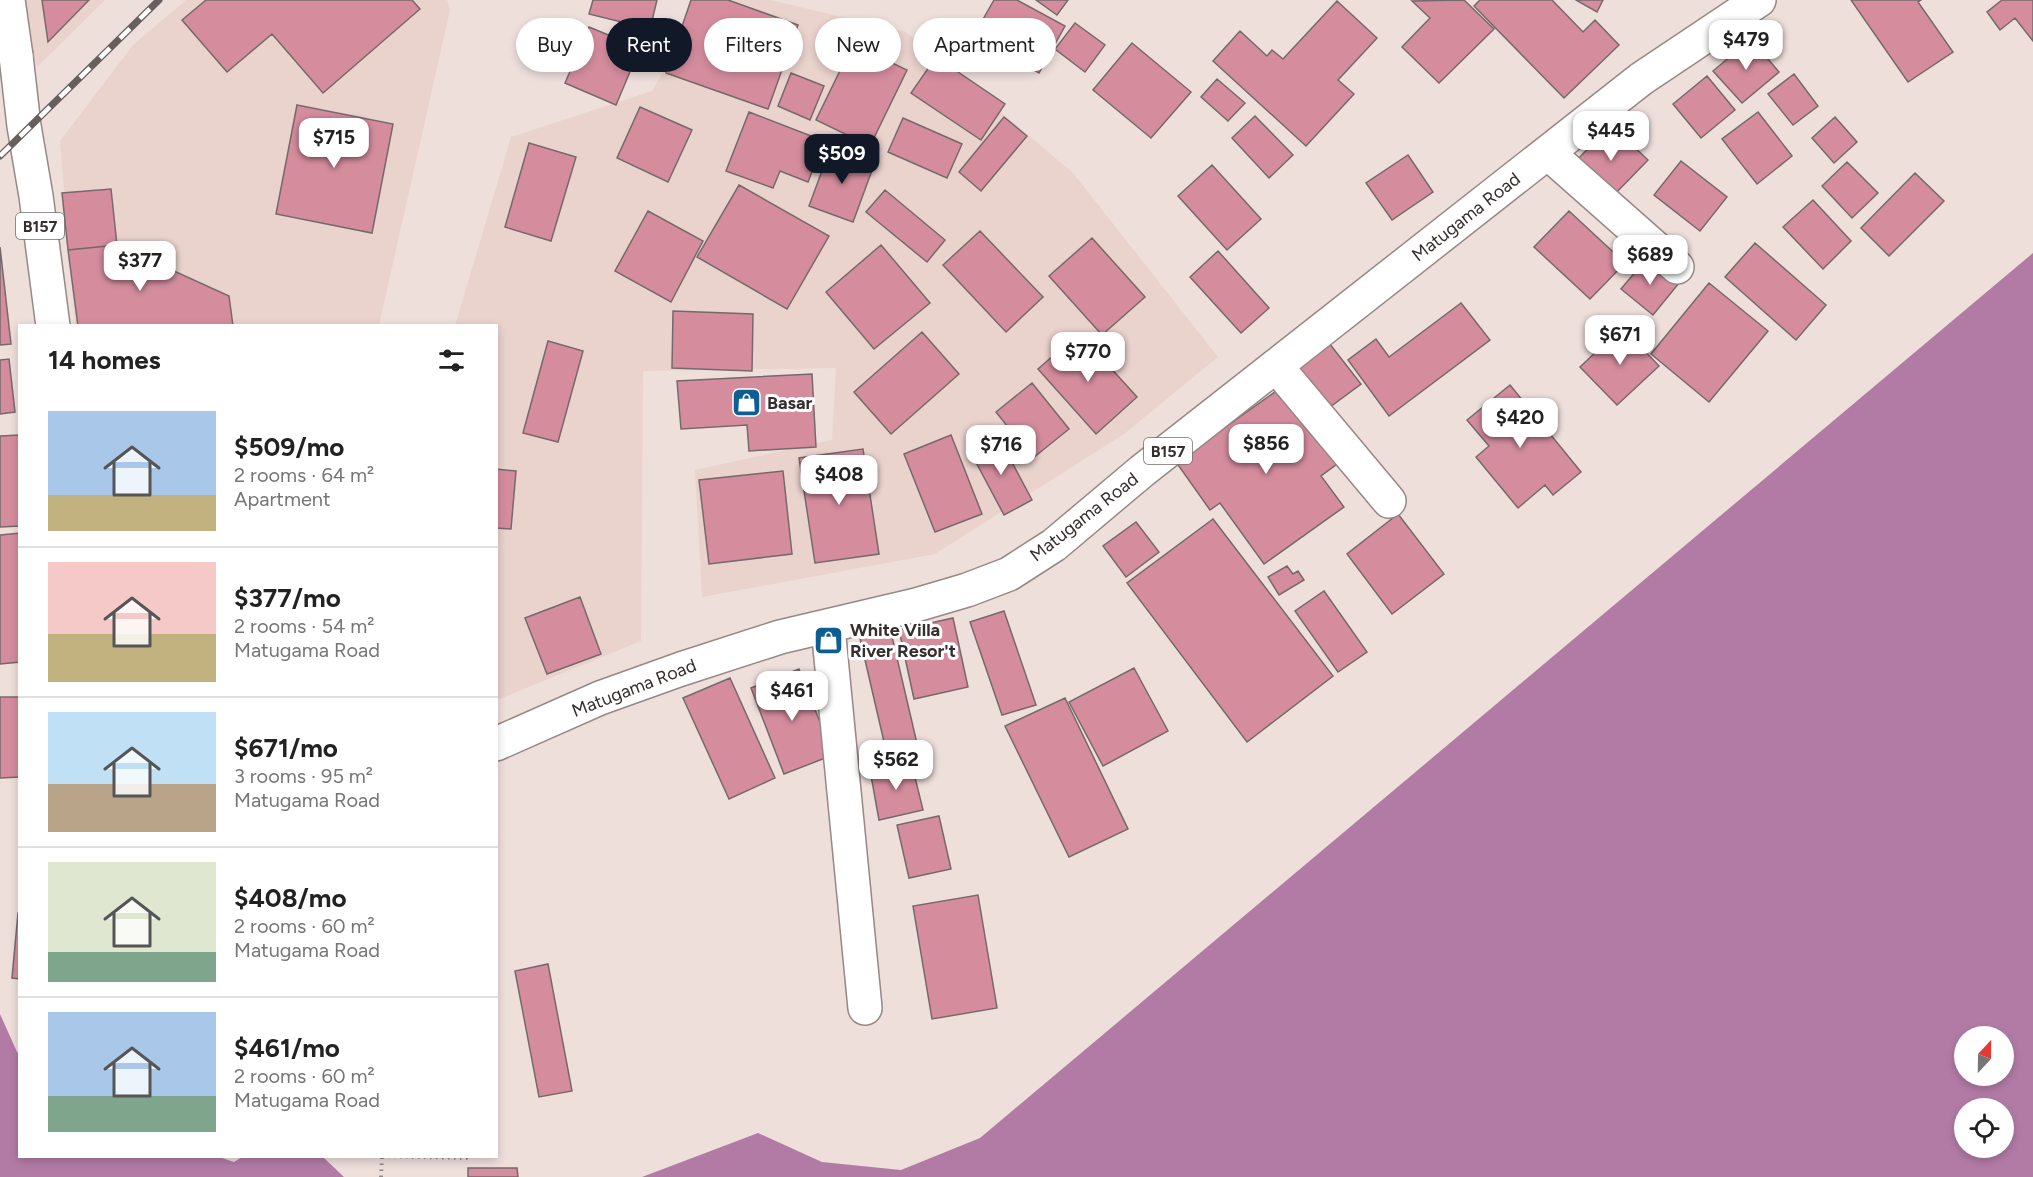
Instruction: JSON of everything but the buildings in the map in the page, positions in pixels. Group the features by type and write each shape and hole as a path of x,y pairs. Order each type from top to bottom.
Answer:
{"main road":[{"path":"8,0 16,56"},
{"name":"Matugama Road","path":"498,743 600,698 681,669 780,637 916,605 967,590 1009,574 1054,545 1142,471 1641,79 1759,0"},
{"name":"B157","path":"0,21 16,56 53,324"},
{"path":"0,99 24,126"},
{"path":"1548,153 1677,267"},
{"path":"1276,366 1389,501"},
{"path":"828,627 865,1008"}],"path":[{"path":"381,1177 382,1158"}],"shaded area":[{"path":"19,0 105,0 37,67"},
{"path":"186,0 447,0 450,10 379,324 75,324 60,141 133,45"},
{"path":"705,0 770,0 846,18 815,18 815,72 901,72 901,31 906,32 913,38 913,72 953,72 1073,173 1218,357 1124,434 935,554 702,597 695,470 832,440 836,368 643,371 641,641 498,700 498,324 456,324 511,137 652,91 663,72 692,72 692,22"},
{"path":"2033,253 2033,1177 642,1177 758,1133 822,1162 901,1170 980,1138"},
{"path":"0,1014 18,1052 18,1158 222,1158 234,1162 240,1158 324,1158 344,1177 0,1177"}],"railway":[{"path":"0,156 159,0"}],"place":[{"name":"Basar","path":"746,403"},
{"name":"White Villa River Resor't","path":"829,640"}]}
